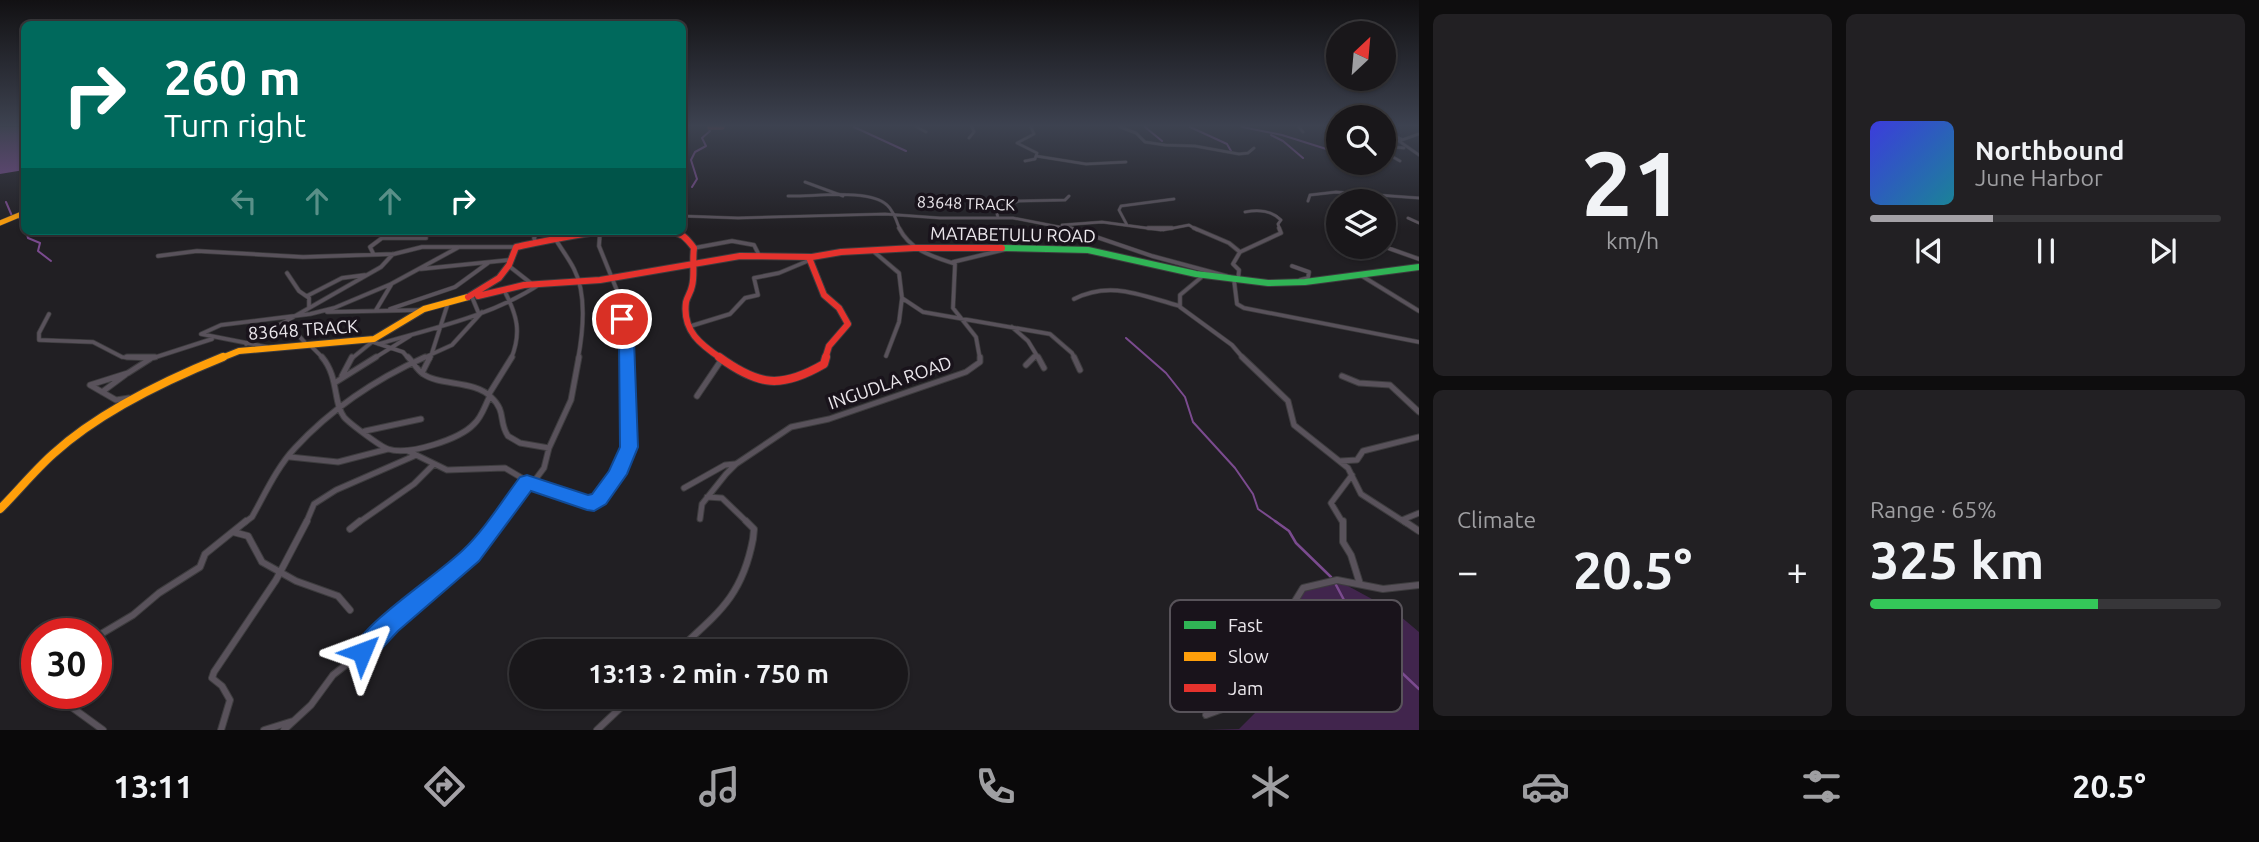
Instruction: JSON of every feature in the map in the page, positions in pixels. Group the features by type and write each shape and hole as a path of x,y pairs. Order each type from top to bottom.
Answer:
{"street":[{"path":"1061,161 1100,164 1109,161"},
{"path":"805,182 843,196"},
{"path":"1308,201 1311,195 1332,192 1419,198"},
{"path":"788,196 843,196 882,202 890,207 891,215 904,237 936,260 953,262 1017,247"},
{"path":"998,218 996,209 1000,205 1034,199 1065,200 1069,196"},
{"path":"1128,225 1119,212 1121,206 1174,199"},
{"path":"1245,212 1262,211 1278,216 1281,219 1278,224 1281,234 1240,252 1233,264 1239,270 1237,304 1244,308 1419,342"},
{"path":"0,223 21,214"},
{"name":"83648 TRACK","path":"686,216 738,218 891,215 998,218 1061,225 1159,259 1237,280"},
{"path":"1408,218 1419,223"},
{"path":"1061,225 1091,222 1162,230 1192,225 1205,235 1230,243 1240,252"},
{"path":"536,235 536,243"},
{"path":"158,256 197,251 268,257 394,254 422,247 516,247 571,235"},
{"path":"408,451 433,465 457,472 505,468 530,483 594,504 611,484 626,458 629,447 626,340 613,278 599,246 598,235"},
{"path":"677,235 682,236 694,248 691,265 693,284 686,303 691,326 698,343 740,368 748,378 767,383 800,380 824,364 829,346 849,323 839,308 824,295 811,258 776,274 754,278 758,295 746,298 730,314 691,326"},
{"path":"374,254 370,247 380,239 426,238"},
{"path":"284,730 311,705 333,675 374,643 390,624 472,555 530,483 539,476 548,456 548,448 572,400 583,333 579,282 575,270 556,240"},
{"name":"MATABETULU ROAD","path":"694,248 724,242 745,242 754,245 759,255 811,258 841,252 919,248 952,250 1017,247 1095,251 1204,275 1288,284 1419,267"},
{"path":"322,312 391,284 459,247"},
{"name":"83648 TRACK","path":"0,509 22,488 41,463 117,409 166,380 239,351 373,342 424,309 468,298 491,286 509,263 516,247"},
{"path":"873,251 899,273 902,298 899,322 886,356"},
{"path":"1396,251 1419,259"},
{"path":"246,344 381,267 394,254"},
{"path":"481,313 468,298 536,284 613,278 759,255"},
{"name":"INGUDLA ROAD","path":"700,519 700,508 707,497 736,464 796,425 830,419 974,368 980,362 980,348 975,331 962,320 953,305 953,287 957,274 953,262"},
{"path":"390,309 455,287 488,263"},
{"path":"413,272 438,266 509,263 536,284"},
{"path":"1288,284 1287,280 1304,280 1310,275 1306,269 1293,266"},
{"path":"287,273 299,291 307,296 309,308"},
{"path":"307,296 342,278 368,274"},
{"path":"1180,306 1181,294 1204,275"},
{"path":"1362,276 1419,311"},
{"path":"375,311 391,284"},
{"path":"342,377 354,355 373,342 481,313 530,291 536,284"},
{"path":"1074,299 1091,290 1114,289 1180,306 1233,345 1248,364 1269,380 1287,401 1297,429 1339,461 1352,475 1361,494 1419,531"},
{"path":"290,457 338,462 388,449 408,451 429,447 469,429 477,422 489,395 508,364 518,333 515,311 504,290"},
{"path":"902,298 923,312 1056,337 1072,353 1080,370"},
{"path":"422,373 433,354 448,303"},
{"path":"267,348 201,334 222,325 322,312 424,309"},
{"path":"112,626 195,572 205,554 252,517 271,483 302,441 374,384 458,341 481,313"},
{"path":"49,314 39,333 40,340 93,342 113,349 122,357 150,359"},
{"path":"280,325 299,336 325,360 336,382 340,410 344,417 388,449"},
{"path":"1011,327 1027,339 1044,368"},
{"path":"336,382 414,333"},
{"path":"102,392 150,359 216,338"},
{"path":"373,342 403,352 422,373 489,395 502,410 501,429 504,436 513,441 548,448"},
{"path":"1026,365 1035,356"},
{"path":"697,396 714,368 723,359"},
{"path":"128,373 90,385 116,400 137,397"},
{"path":"1342,376 1359,383 1390,384 1419,412"},
{"path":"116,400 117,409"},
{"path":"365,431 421,419"},
{"path":"1339,461 1357,460 1363,451 1419,437"},
{"path":"221,730 230,700 214,680 214,672 281,571 280,566 307,524 314,503 336,490 414,456"},
{"path":"684,488 725,466 736,464"},
{"path":"350,529 374,510 416,484 433,465"},
{"path":"1352,475 1331,503 1343,522 1343,542 1351,555 1360,584"},
{"path":"690,639 732,602 754,544 754,529 730,505 722,498 707,497"},
{"path":"1402,520 1419,513"},
{"path":"232,532 248,536 260,559 296,581 338,596 350,610"},
{"path":"1297,600 1299,590 1308,585 1337,580 1382,589 1419,585"},
{"path":"74,709 103,730"},
{"path":"597,730 619,709"},
{"path":"1206,715 1214,712"},
{"path":"264,730 294,721"}],"shaded area":[{"path":"0,161 21,161 21,170 0,174"},
{"path":"1337,580 1374,600 1295,600 1297,592 1308,585"},
{"path":"1402,618 1419,632 1419,730 1206,730 1239,729 1256,712 1402,712"}],"waterway":[{"path":"691,161 697,179 692,187"},
{"path":"6,202 12,216"},
{"path":"27,235 40,243 38,251 51,261"},
{"path":"1126,338 1166,373 1185,397 1193,422 1235,468 1253,494 1258,509 1278,523"},
{"path":"1275,521 1289,531 1296,543 1331,577"},
{"path":"1335,583 1344,600"},
{"path":"1402,673 1419,689"}],"traffic: fast":[{"path":"1002,248 1088,250 1196,274 1268,283 1305,282 1419,267"}],"traffic: slow":[{"path":"0,223 21,214"},
{"path":"0,509 54,453 111,413 166,380 239,351 374,339 424,309 468,297"}],"traffic: jam":[{"path":"468,297 499,278 509,265 516,247 583,235"},
{"path":"679,235 694,248 691,265 693,284 686,303 691,331 696,341 743,373 772,382 805,376 824,364 829,346 848,324 839,308 824,295 810,260"},
{"path":"478,296 524,285 600,280 740,256 812,257 841,252 914,248 1002,248"}],"route":[{"path":"362,652 374,643 390,624 472,555 506,514 527,482 594,504 599,499 617,474 629,447 626,340 622,319"}]}
